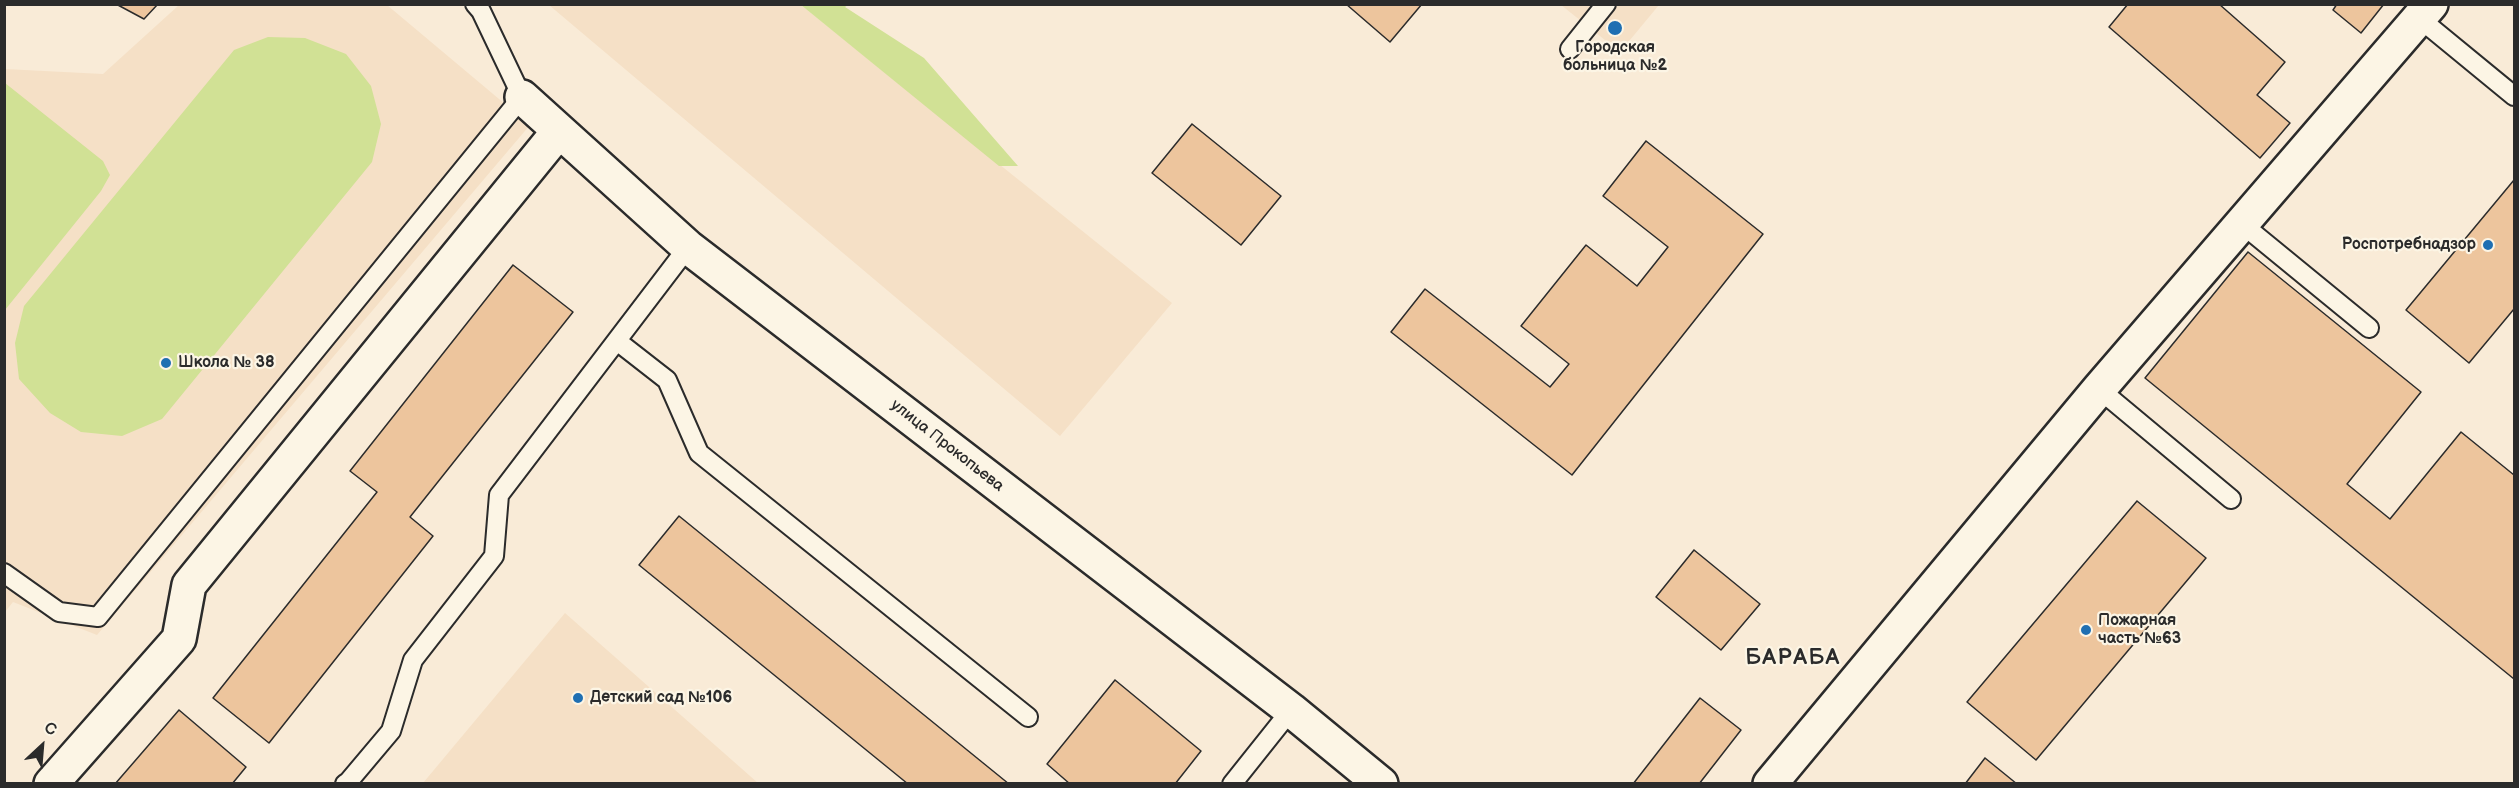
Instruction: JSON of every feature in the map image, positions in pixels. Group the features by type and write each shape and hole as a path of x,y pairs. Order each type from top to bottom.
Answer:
{"street":[{"path":"1770,783 2098,389 2425,11"},
{"name":"улица Прокопьева","path":"522,97 688,247 1291,710 1381,783"},
{"path":"51,783 179,639 189,585 559,131"}],"lane":[{"path":"6,576 60,612 98,617 522,97 481,11 475,4"},
{"path":"1570,49 1606,4"},
{"path":"2425,11 2514,96"},
{"path":"2242,224 2369,328"},
{"path":"345,783 391,731 413,660 494,556 499,495 688,247"},
{"path":"617,341 667,380 699,453 1028,717"},
{"path":"2098,389 2231,499"},
{"path":"1232,783 1291,710"}],"shaded area":[{"name":"Школа № 38","path":"179,5 387,5 530,125 97,635 13,602 5,612 5,69 103,74"},
{"path":"549,5 801,5 1172,303 1060,436"},
{"name":"Городская больница №2","path":"1561,5 1659,5 1620,52"},
{"name":"Детский сад №106","path":"565,613 758,783 423,783"}],"green space":[{"path":"801,5 848,5 845,7 924,58 1018,166 999,166"},
{"path":"268,37 305,38 346,54 371,86 381,124 372,162 162,419 122,436 81,432 50,413 19,379 15,343 24,306 234,50"},
{"path":"5,83 103,161 110,175 101,191 5,310"}],"building":[{"path":"116,4 158,4 144,19"},
{"path":"1346,4 1422,4 1390,42"},
{"path":"2128,4 2219,4 2285,62 2257,95 2290,123 2260,158 2109,27"},
{"path":"2337,4 2384,4 2361,33 2333,10"},
{"path":"1192,124 1281,196 1241,245 1152,173"},
{"path":"1646,141 1763,234 1572,475 1391,332 1425,289 1550,387 1569,364 1521,326 1586,245 1637,286 1668,247 1603,196"},
{"name":"Роспотребнадзор","path":"2514,180 2514,309 2469,363 2406,310"},
{"path":"2248,252 2421,392 2347,484 2390,519 2461,432 2514,475 2514,679 2145,378"},
{"path":"513,265 573,312 410,517 433,536 269,743 213,698 377,492 350,471"},
{"name":"Пожарная часть №63","path":"2137,501 2206,558 2036,760 1967,702"},
{"path":"679,516 1009,784 908,784 639,565"},
{"path":"1694,550 1760,604 1721,650 1656,597"},
{"path":"1115,680 1201,751 1175,784 1070,784 1047,764"},
{"path":"1700,698 1741,730 1699,784 1633,784"},
{"path":"179,710 246,767 232,784 115,784"},
{"path":"1985,758 2017,784 1965,784"}],"place":[{"name":"Городская больница №2","path":"1615,28"},
{"name":"Роспотребнадзор","path":"2488,245"},
{"name":"Школа № 38","path":"166,363"},
{"name":"Пожарная часть №63","path":"2086,630"},
{"name":"Детский сад №106","path":"578,698"}],"district":[{"name":"БАРАБА","path":"1793,658"}]}
